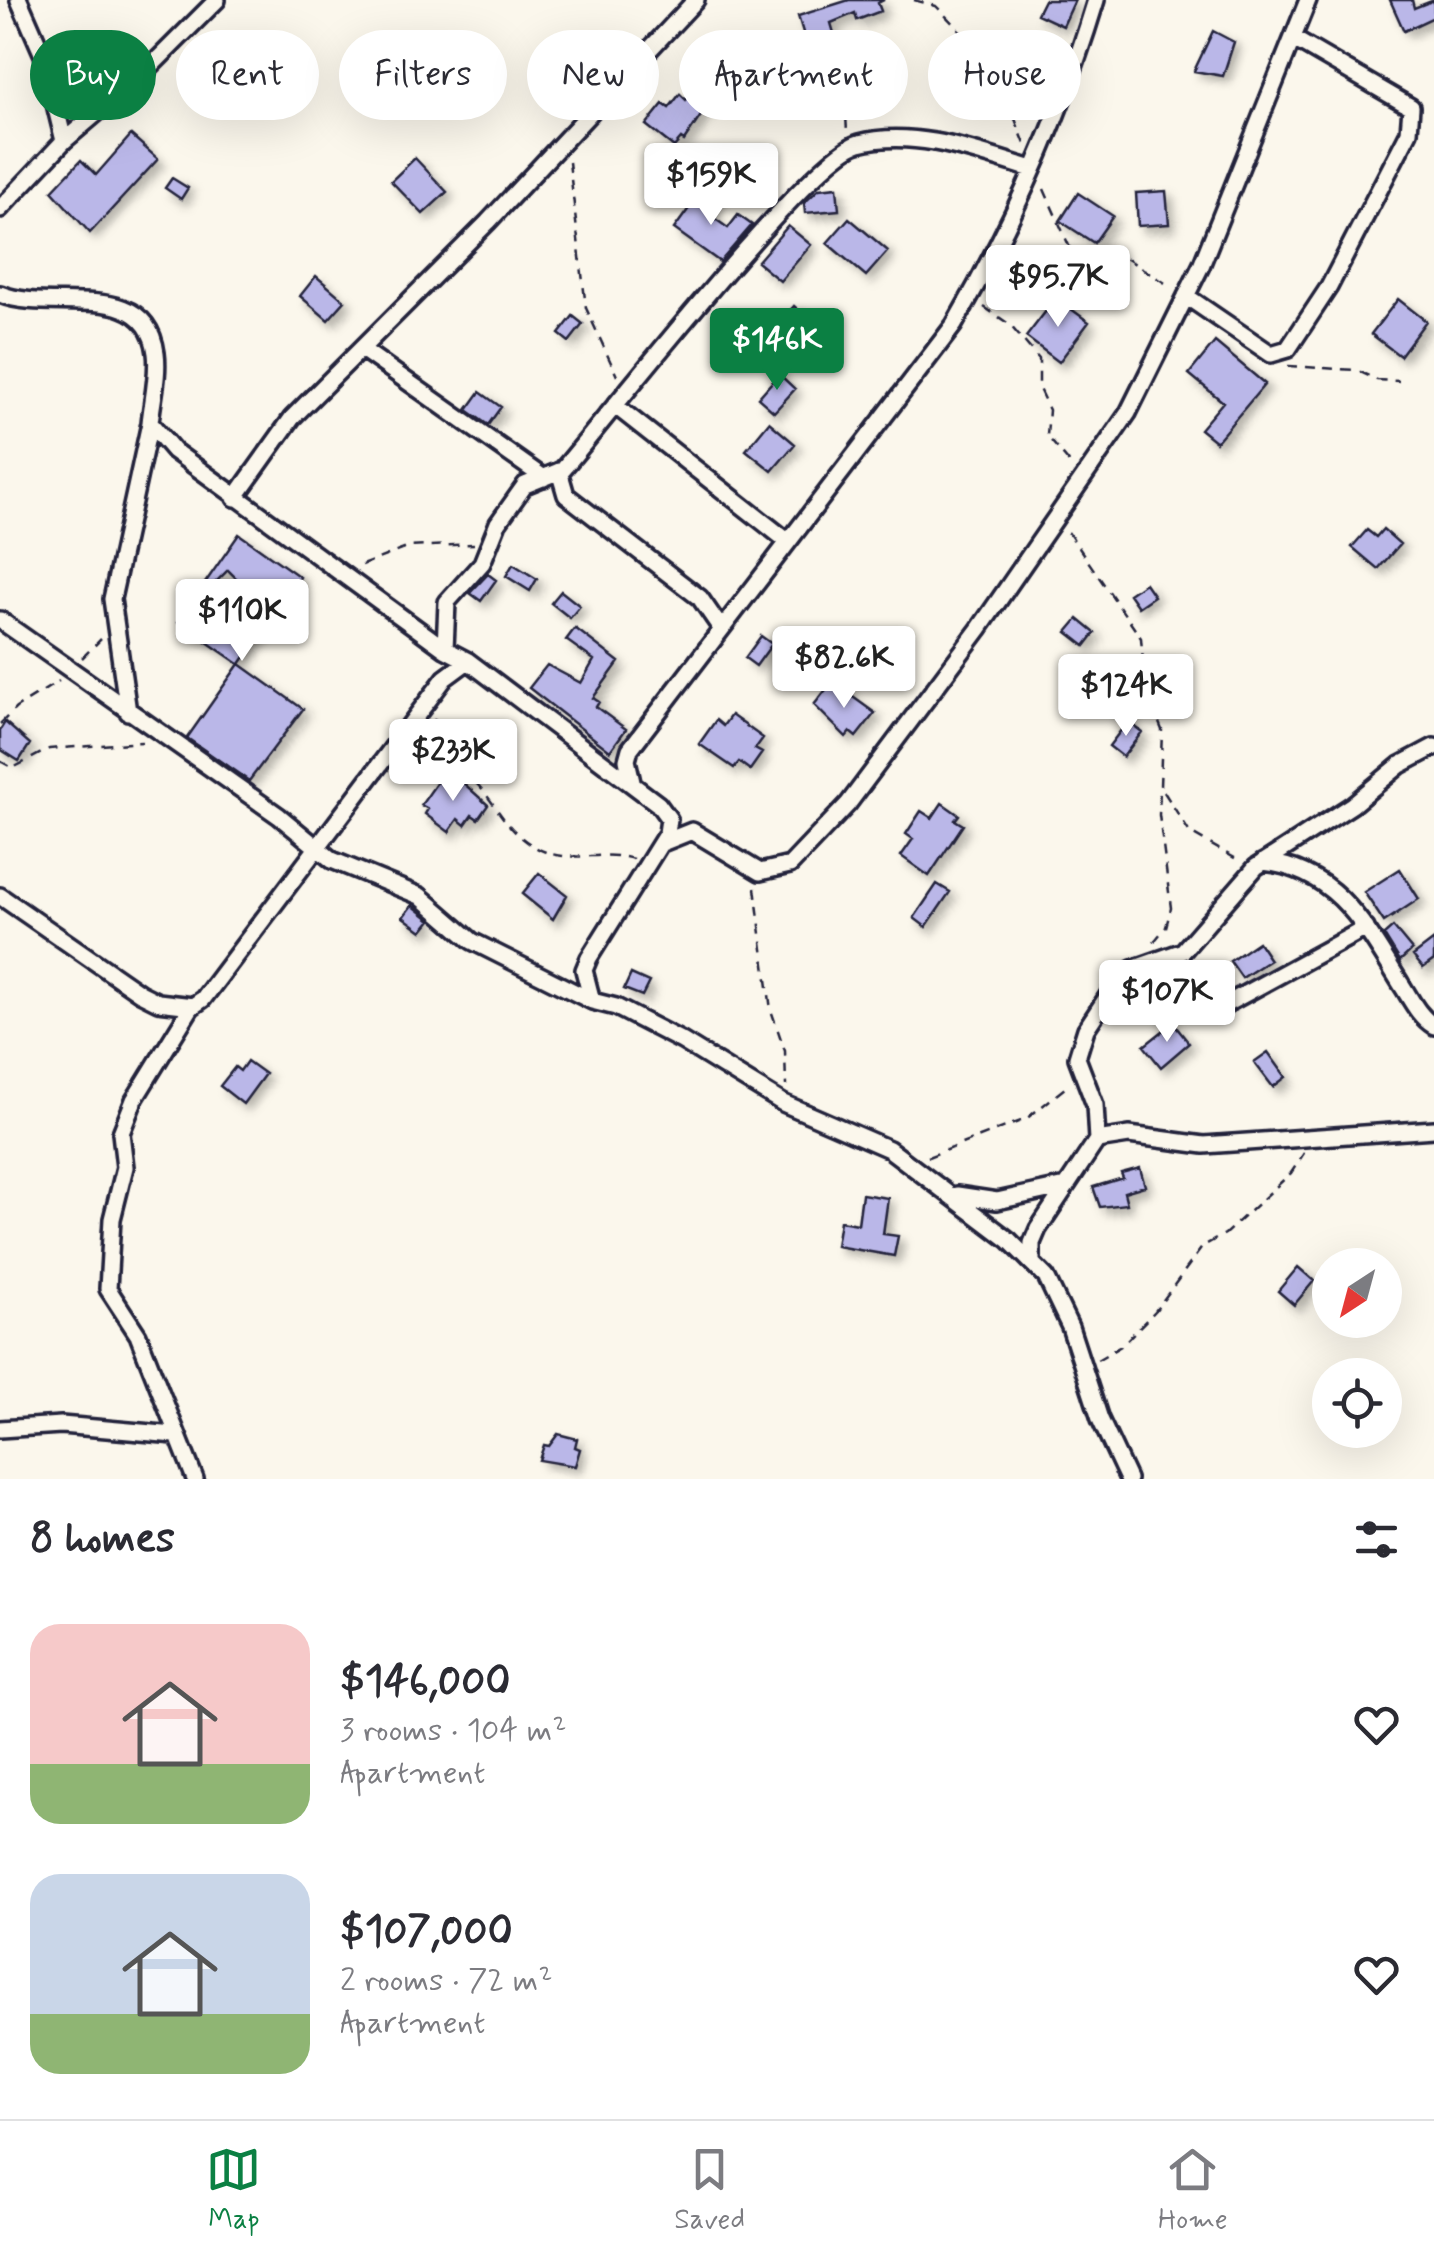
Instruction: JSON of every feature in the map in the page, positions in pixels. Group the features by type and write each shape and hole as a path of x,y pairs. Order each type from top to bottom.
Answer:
{"street":[{"path":"19,0 43,55 64,141"},
{"path":"0,208 64,141 145,72 216,0"},
{"path":"235,498 292,418 363,350 696,0"},
{"path":"632,782 627,760 630,749 968,301 996,253 1078,61 1096,0"},
{"path":"662,843 682,832 701,832 760,872 790,865 848,804 917,715 1128,413 1186,295 1308,0"},
{"path":"1186,295 1271,354 1281,354 1302,334 1402,146 1413,114 1411,107 1294,40"},
{"path":"445,649 447,602 482,563 515,496 525,485 552,474 622,401 732,266 834,155 864,141 909,140 953,146 1032,168"},
{"path":"0,294 19,302 116,304 135,310 149,329 156,355 150,423 112,599 128,712"},
{"path":"363,350 552,474 566,496 700,598 720,627"},
{"path":"622,401 786,540"},
{"path":"150,423 174,451 235,498 445,649 468,660 632,782 669,820 662,843 584,970 592,1001"},
{"path":"0,620 344,865 420,896 472,940 682,1041 783,1102 862,1136 910,1163 953,1194 1046,1277 1086,1372 1100,1419 1128,1479"},
{"path":"195,1479 138,1335 108,1289 112,1218 125,1168 121,1133 134,1100 192,1006 203,999 314,846 445,678 468,660"},
{"path":"1032,1261 1032,1243 1038,1229 1097,1140 1095,1104 1077,1058 1086,1029 1127,974 1174,958 1196,940 1259,864 1352,805 1400,765 1434,747"},
{"path":"1259,864 1306,870 1326,882 1366,928 1417,1009 1434,1026"},
{"path":"0,896 140,993 158,1002 192,1006"},
{"path":"1174,958 1219,1008 1366,928"},
{"path":"1097,1140 1129,1136 1204,1145 1434,1129"},
{"path":"953,1194 996,1201 1066,1186"},
{"path":"0,1429 61,1425 175,1435"}],"path":[{"path":"914,0 936,6 994,66 1032,168 1051,197 1056,225 1070,248 1087,256 1110,248 1124,261 1186,295"},
{"path":"834,155 848,120"},
{"path":"562,142 569,164 572,217 586,308 622,401"},
{"path":"968,301 1009,324 1039,359 1038,388 1049,410 1047,436 1062,451 1080,482"},
{"path":"1271,354 1292,367 1356,370 1377,380 1399,382"},
{"path":"1056,518 1095,566 1141,638 1144,687 1162,730 1159,815 1171,908 1166,927 1151,945"},
{"path":"340,570 372,564 408,546 490,540"},
{"path":"0,724 115,629"},
{"path":"438,712 428,751 489,793 515,833 554,856 617,854 649,864"},
{"path":"0,761 12,768 49,749 163,738"},
{"path":"1162,788 1190,833 1259,864"},
{"path":"752,867 771,1010 785,1052 783,1102"},
{"path":"910,1163 1026,1119 1068,1087 1077,1058"},
{"path":"1086,1372 1121,1346 1155,1311 1203,1246 1224,1234 1291,1173 1312,1140"}],"building":[{"path":"849,0 884,0 878,3 881,11 857,20 855,13 831,23 833,30 802,30 798,16"},
{"path":"1044,0 1075,0 1063,26 1037,14"},
{"path":"1390,0 1412,0 1414,8 1434,0 1434,17 1404,31"},
{"path":"1213,31 1234,42 1223,76 1194,71"},
{"path":"679,95 679,120 698,120 684,141 681,139 674,147 646,125 650,120 659,120 663,104 669,108"},
{"path":"131,135 158,159 90,233 52,191 81,160 96,175"},
{"path":"415,158 447,192 423,214 391,181"},
{"path":"172,178 188,188 181,199 165,188"},
{"path":"837,187 839,210 805,213 804,203 819,189"},
{"path":"703,189 716,199 707,213 728,228 738,215 752,225 720,262 674,229"},
{"path":"1166,191 1169,224 1138,226 1136,193"},
{"path":"1078,193 1113,216 1094,243 1060,221"},
{"path":"849,218 888,251 866,276 827,243"},
{"path":"788,226 811,245 780,281 757,262"},
{"path":"316,276 345,301 328,320 300,296"},
{"path":"1056,298 1089,322 1059,362 1026,337"},
{"path":"1398,299 1426,321 1400,356 1371,334"},
{"path":"794,306 815,325 798,344 777,325"},
{"path":"573,316 583,324 569,342 559,334"},
{"path":"1215,342 1265,384 1216,442 1200,429 1223,402 1189,374"},
{"path":"779,374 795,389 774,412 758,398"},
{"path":"480,392 501,407 488,425 467,410"},
{"path":"769,422 795,444 772,471 746,450"},
{"path":"1383,529 1400,544 1378,569 1352,547 1367,530 1376,537"},
{"path":"239,534 300,577 240,664 303,709 249,781 187,738 239,664 178,622 202,587 245,629 266,608 228,570 210,588 205,583"},
{"path":"513,564 537,579 530,591 506,576"},
{"path":"488,574 496,580 481,601 470,593"},
{"path":"1145,583 1154,596 1138,607 1129,594"},
{"path":"561,591 580,606 570,618 551,603"},
{"path":"1078,619 1095,633 1085,646 1067,632"},
{"path":"575,628 619,662 593,698 599,702 596,707 626,729 610,751 529,688 547,665 581,683 594,660 566,640"},
{"path":"761,636 772,644 756,666 745,658"},
{"path":"832,682 875,713 856,737 850,732 846,737 814,705"},
{"path":"731,715 763,738 755,749 762,753 750,770 739,762 734,768 699,744 716,720 723,726"},
{"path":"1128,721 1142,732 1123,757 1109,746"},
{"path":"5,722 30,744 19,761 0,749 0,730"},
{"path":"442,775 456,785 460,780 488,805 478,819 472,815 465,825 458,819 449,832 425,814 428,809 421,805"},
{"path":"942,803 959,815 955,820 963,825 929,876 901,856 913,839 906,834 921,811 932,818"},
{"path":"1400,869 1419,899 1384,922 1364,892"},
{"path":"539,873 567,895 553,919 522,894"},
{"path":"937,884 950,892 926,927 914,918"},
{"path":"412,905 431,920 422,931 403,917"},
{"path":"1393,927 1412,950 1400,961 1384,935"},
{"path":"1434,940 1434,960 1423,968 1413,956"},
{"path":"1258,942 1270,960 1242,978 1230,961"},
{"path":"631,974 649,982 642,996 624,989"},
{"path":"1173,1023 1189,1043 1161,1067 1144,1046"},
{"path":"1268,1052 1286,1077 1273,1087 1254,1062"},
{"path":"247,1061 265,1074 243,1104 220,1086 235,1067 240,1071"},
{"path":"1140,1168 1145,1186 1124,1192 1127,1204 1100,1207 1093,1187"},
{"path":"862,1194 888,1198 883,1234 898,1236 894,1256 836,1246 840,1221 858,1224"},
{"path":"1298,1267 1312,1279 1294,1305 1278,1291"},
{"path":"558,1434 577,1439 575,1447 580,1449 575,1466 539,1460 544,1445 549,1446"}]}
